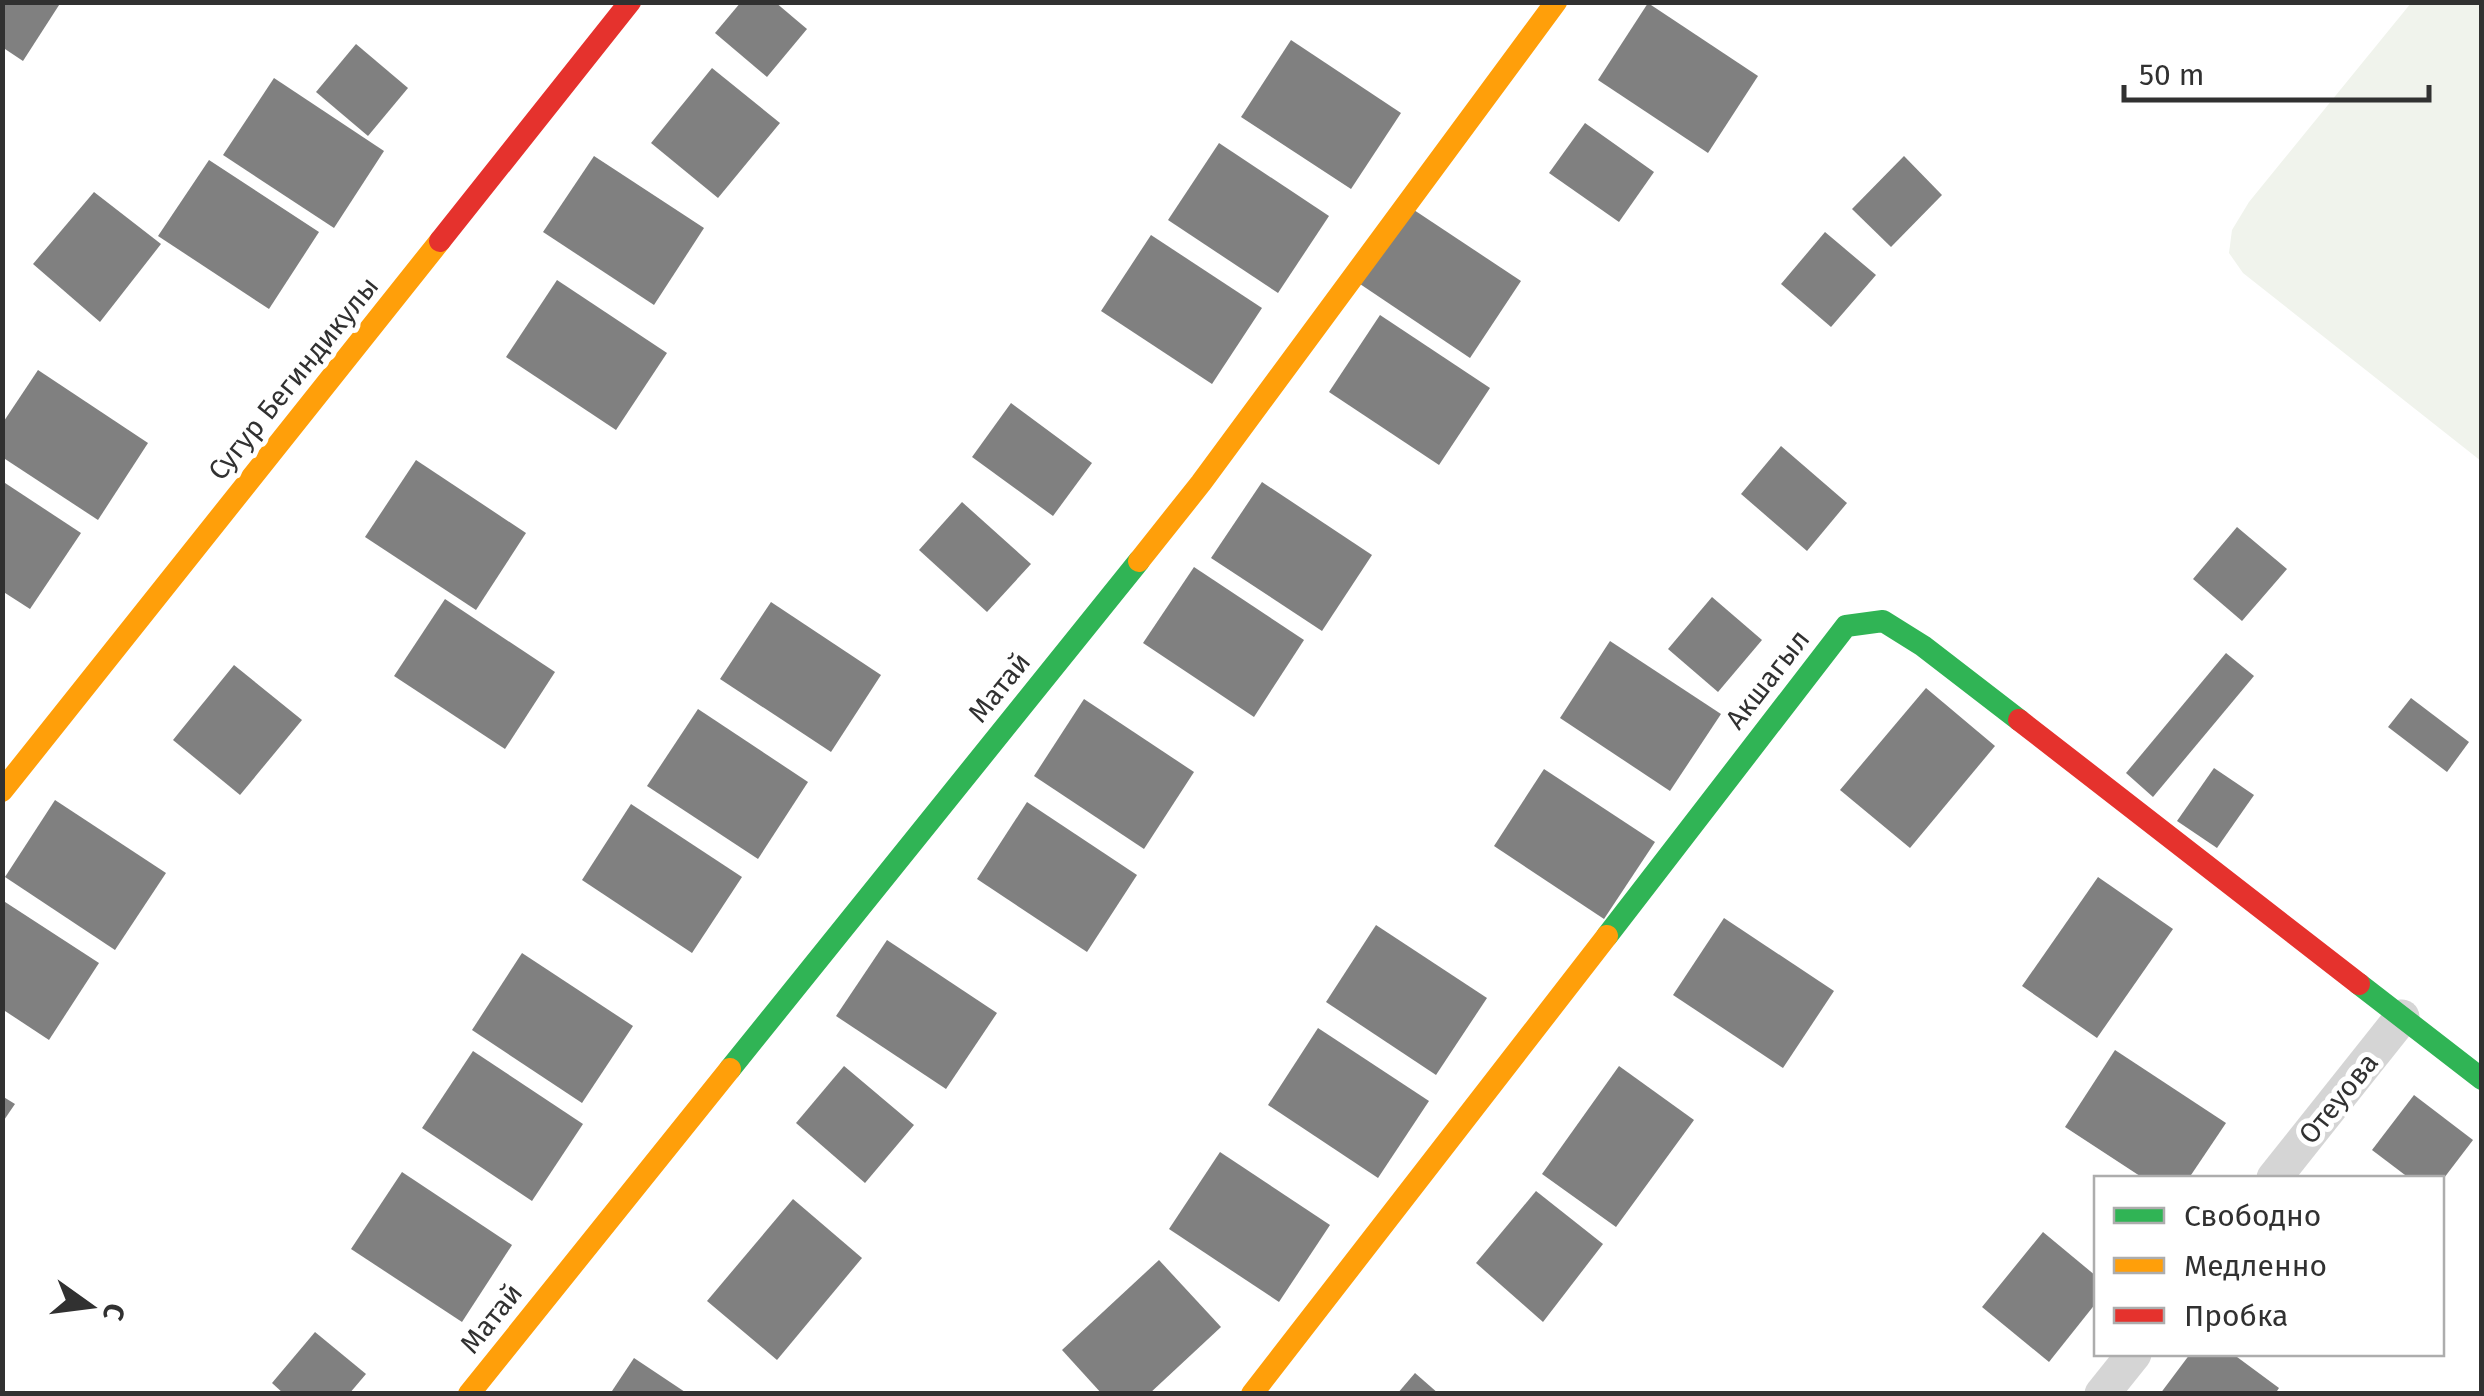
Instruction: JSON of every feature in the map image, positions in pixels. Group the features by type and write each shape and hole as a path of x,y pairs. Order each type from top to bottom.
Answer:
{"street":[{"name":"Сугур Бегиндикулы","path":"2,791 630,2"},
{"name":"Матай","path":"469,1394 1201,483 1556,2"},
{"name":"Акшагыл","path":"1252,1394 1846,626 1883,621 1923,646 2482,1079"},
{"name":"Отеуова","path":"2276,1176 2402,1018"},
{"path":"2102,1394 2132,1356"}],"shaded area":[{"path":"2411,3 2481,3 2481,461 2243,273 2229,253 2232,230 2249,202"}],"building":[{"path":"2,2 61,2 23,61 2,47"},
{"path":"741,2 775,2 807,29 767,77 715,33"},
{"path":"1648,3 1758,76 1708,153 1598,80"},
{"path":"1291,40 1401,113 1351,189 1241,117"},
{"path":"356,44 408,88 368,136 316,92"},
{"path":"712,68 780,123 718,198 651,143"},
{"path":"274,78 384,151 334,228 223,155"},
{"path":"1585,123 1654,172 1619,222 1549,173"},
{"path":"1219,143 1329,216 1278,293 1168,220"},
{"path":"594,156 704,228 654,305 543,232"},
{"path":"1904,156 1942,195 1891,247 1852,209"},
{"path":"209,160 319,232 269,309 158,236"},
{"path":"94,192 161,244 100,322 33,264"},
{"path":"1411,208 1521,281 1470,358 1360,284"},
{"path":"1825,232 1876,275 1831,327 1781,284"},
{"path":"1151,235 1262,308 1212,384 1101,311"},
{"path":"557,280 667,353 616,430 506,357"},
{"path":"1380,315 1490,388 1439,465 1329,392"},
{"path":"38,370 148,443 98,520 2,457 2,424"},
{"path":"1011,403 1092,463 1053,516 972,457"},
{"path":"1781,446 1847,503 1807,551 1741,494"},
{"path":"416,460 526,533 476,610 365,537"},
{"path":"2,481 81,533 30,609 2,591"},
{"path":"1262,482 1372,555 1322,631 1211,558"},
{"path":"962,502 1031,564 987,612 919,550"},
{"path":"2237,527 2287,569 2242,621 2193,579"},
{"path":"1194,567 1304,640 1254,717 1143,643"},
{"path":"1712,597 1762,640 1718,692 1668,649"},
{"path":"445,599 555,672 505,749 394,676"},
{"path":"771,602 881,675 831,752 720,679"},
{"path":"1610,641 1721,714 1670,791 1560,718"},
{"path":"2226,653 2254,676 2153,797 2126,773"},
{"path":"234,665 302,720 240,795 173,740"},
{"path":"1926,688 1995,746 1910,848 1840,790"},
{"path":"2411,698 2469,742 2447,772 2388,727"},
{"path":"1084,699 1194,772 1144,849 1034,776"},
{"path":"698,709 808,782 758,859 647,786"},
{"path":"2214,768 2254,795 2217,848 2177,821"},
{"path":"1544,769 1655,842 1604,919 1494,846"},
{"path":"55,800 166,873 115,950 5,877"},
{"path":"1027,802 1137,875 1087,952 977,879"},
{"path":"631,804 742,877 692,953 582,880"},
{"path":"2098,877 2173,929 2097,1038 2022,986"},
{"path":"2,900 99,963 49,1040 2,1009"},
{"path":"1724,918 1834,991 1783,1068 1673,995"},
{"path":"1376,925 1487,998 1436,1075 1326,1002"},
{"path":"887,940 997,1013 946,1089 836,1016"},
{"path":"522,953 633,1026 582,1103 472,1030"},
{"path":"1318,1028 1429,1101 1378,1178 1268,1105"},
{"path":"2115,1050 2226,1123 2190,1176 2140,1176 2065,1127"},
{"path":"473,1051 583,1124 532,1201 422,1128"},
{"path":"844,1066 914,1125 865,1183 796,1123"},
{"path":"1619,1066 1694,1120 1616,1227 1542,1174"},
{"path":"2414,1095 2473,1140 2444,1178 2406,1176 2372,1150"},
{"path":"2,1096 15,1104 2,1123"},
{"path":"1220,1152 1330,1225 1279,1302 1169,1229"},
{"path":"402,1172 512,1245 462,1322 351,1249"},
{"path":"1536,1191 1603,1244 1543,1322 1476,1263"},
{"path":"793,1199 862,1258 777,1360 707,1301"},
{"path":"2043,1232 2094,1274 2094,1306 2049,1362 1982,1307"},
{"path":"1159,1260 1221,1327 1149,1394 1102,1394 1062,1350"},
{"path":"315,1332 366,1374 349,1394 284,1394 272,1383"},
{"path":"2188,1356 2236,1356 2279,1388 2275,1394 2160,1394"},
{"path":"634,1358 688,1394 610,1394"},
{"path":"1415,1373 1439,1394 1397,1394"}],"traffic: fast":[{"path":"730,1069 1139,561"},
{"path":"1607,936 1846,626 1883,621 1923,646 2019,720"},
{"path":"2359,984 2482,1079"}],"traffic: slow":[{"path":"1139,561 1201,483 1556,2"},
{"path":"2,791 440,241"},
{"path":"1252,1394 1607,936"},
{"path":"469,1394 730,1069"}],"traffic: jam":[{"path":"440,241 630,2"},
{"path":"2019,720 2359,984"}]}
